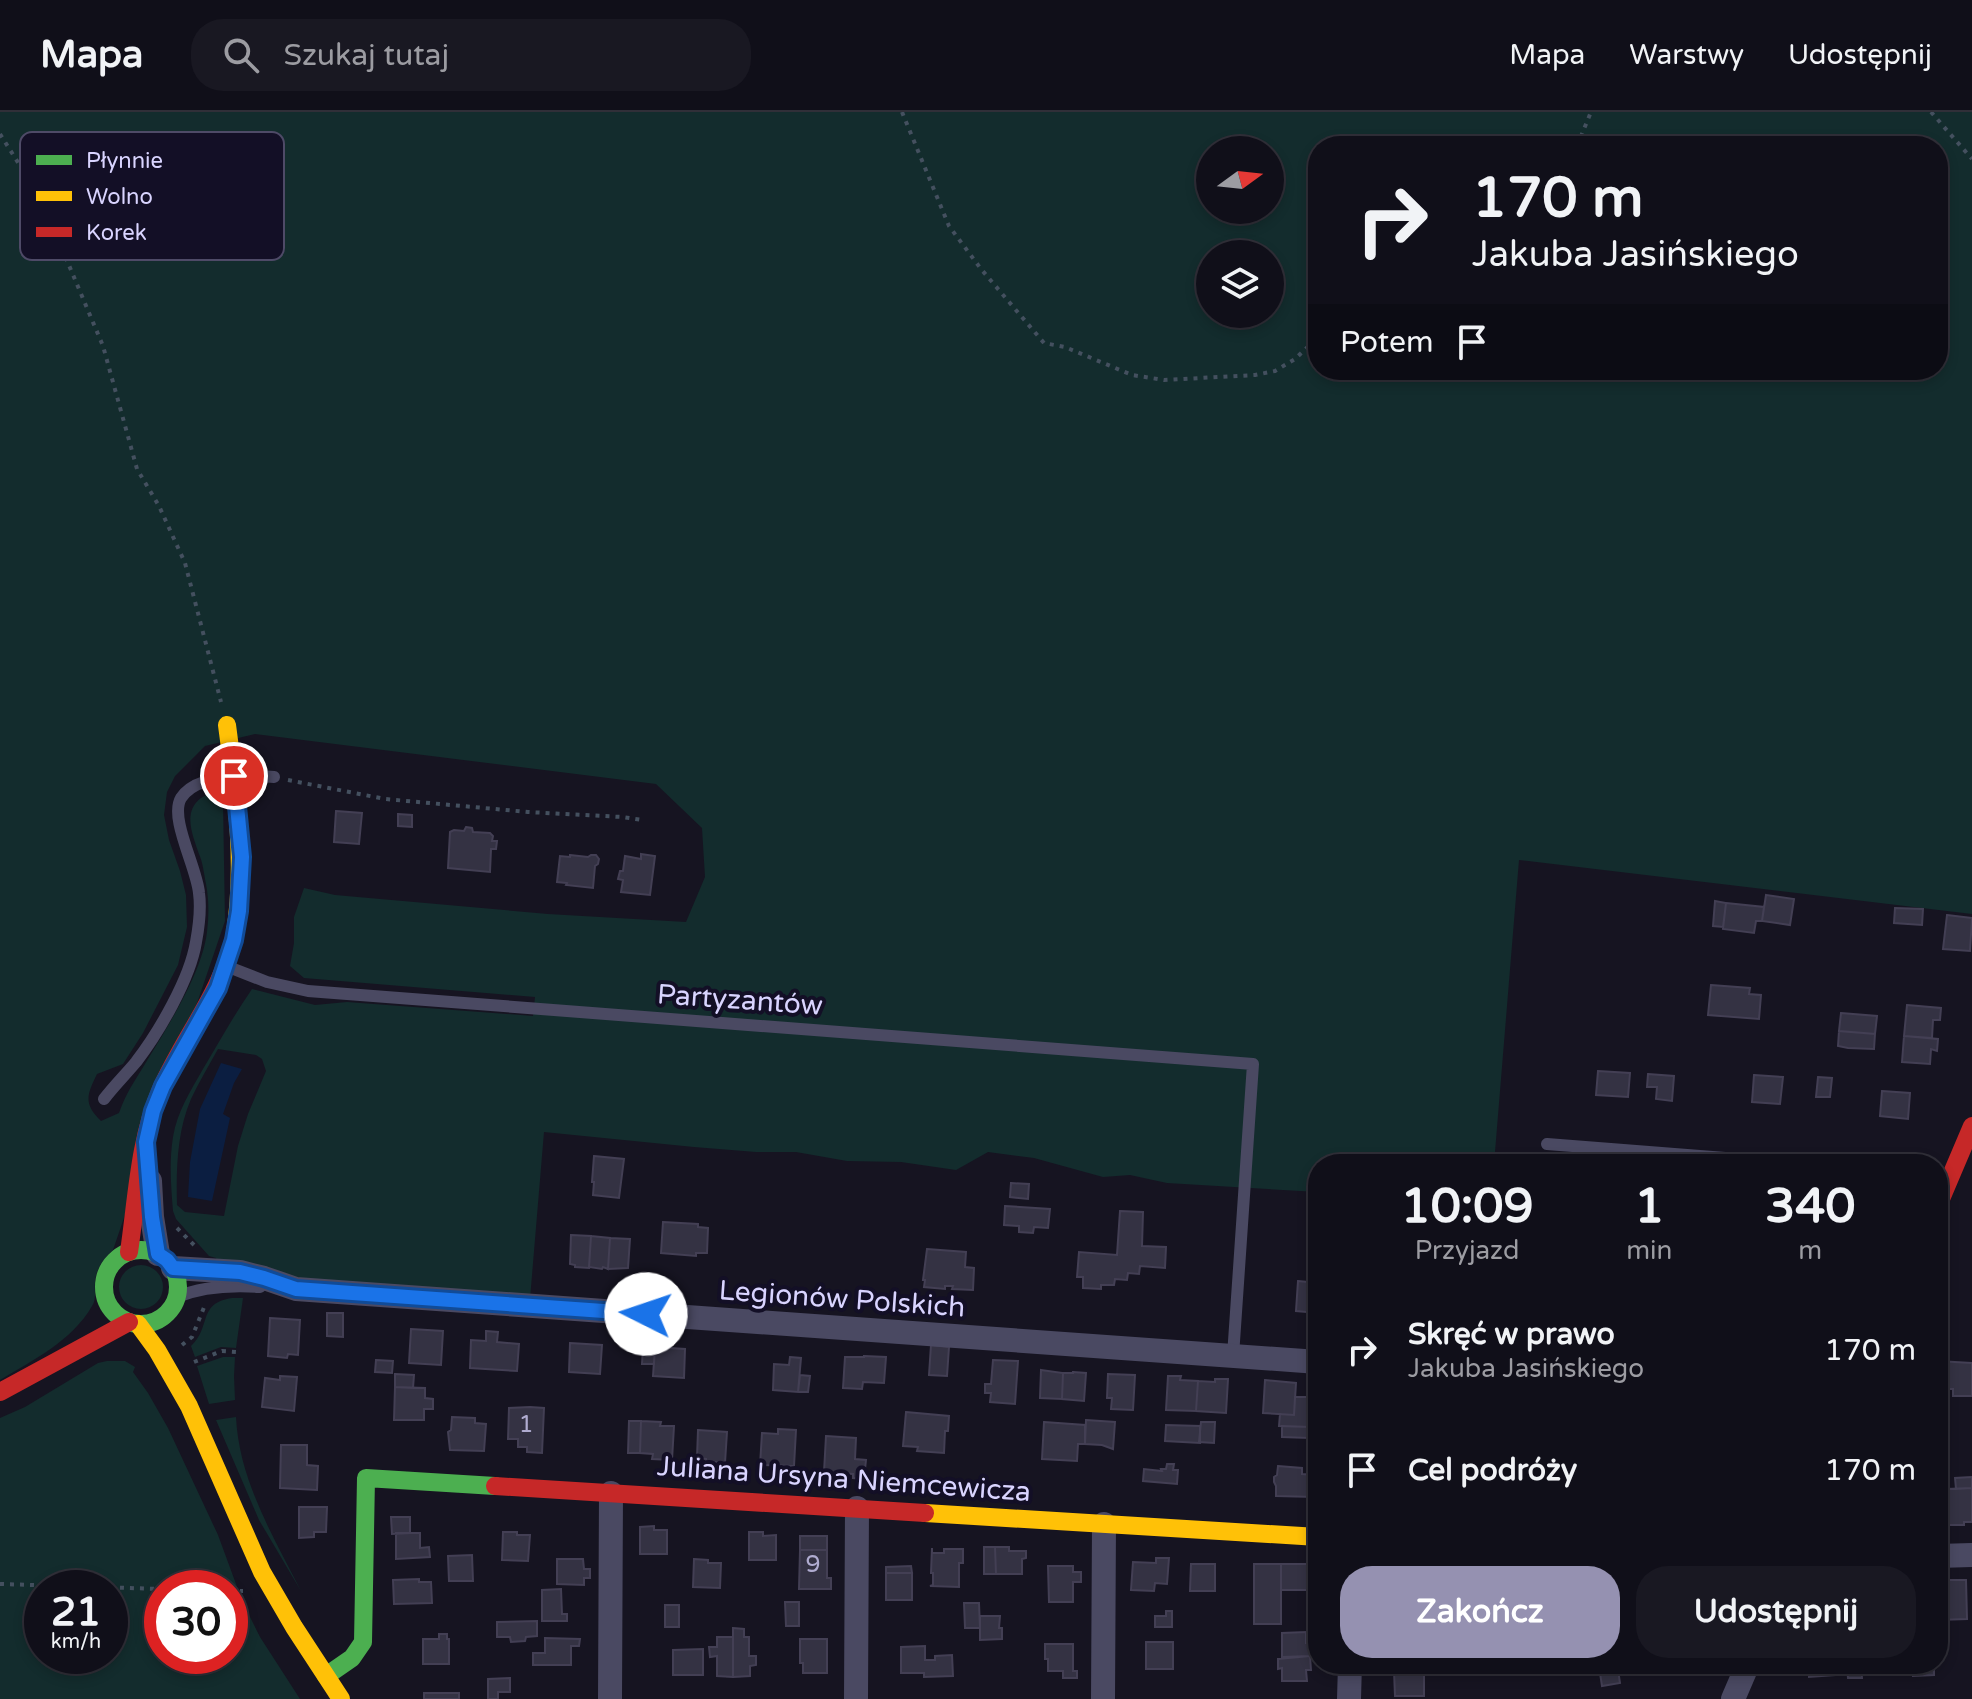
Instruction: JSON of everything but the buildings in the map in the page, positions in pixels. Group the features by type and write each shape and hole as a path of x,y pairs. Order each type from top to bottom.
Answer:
{"street":[{"path":"129,1252 137,1181 153,1111 226,966 239,911 242,885 240,829 227,725"},
{"path":"1948,1168 1972,1126"},
{"path":"146,1142 152,1217 166,1261 177,1277 172,1332 189,1404"},
{"path":"55,1361 98,1314 107,1272 120,1257 129,1252 149,1251 166,1261"},
{"name":"Legionów Polskich","path":"166,1261 240,1272 296,1289 1308,1361"},
{"path":"98,1314 112,1311 134,1323 149,1338 189,1404 258,1563 341,1699"},
{"path":"0,1392 134,1323 149,1324 172,1332"},
{"name":"Juliana Ursyna Niemcewicza","path":"326,1676 351,1660 363,1642 366,1478 1308,1536"},
{"path":"610,1699 611,1493"},
{"path":"856,1699 857,1508"},
{"path":"1103,1699 1104,1524"},
{"path":"1948,1556 1972,1555"},
{"path":"1349,1699 1350,1674"},
{"path":"1733,1699 1744,1674"}],"lane":[{"path":"104,1099 138,1060 175,999 196,944 199,893 194,867 180,828 178,810 181,798 195,786 215,779 274,777"},
{"name":"Partyzantów","path":"226,966 267,982 308,991 1253,1064 1233,1356"},
{"path":"1547,1144 1674,1154"},
{"path":"177,1297 225,1286 296,1289"}],"path":[{"path":"902,112 949,226 1044,343 1065,347 1132,375 1164,380 1275,371 1308,347"},
{"path":"1583,136 1591,112"},
{"path":"1931,112 1972,159"},
{"path":"0,134 20,166"},
{"path":"67,260 103,346 137,469 159,506 185,563 227,725"},
{"path":"274,777 385,799 642,820"},
{"path":"172,1223 199,1251"},
{"path":"172,1332 192,1337 207,1299"},
{"path":"192,1363 222,1351 237,1352"},
{"path":"0,1584 144,1588"}],"green space":[{"path":"0,112 1972,112 1972,914 1519,860 1495,1154 1308,1154 1308,1191 1167,1183 1130,1175 1103,1177 1034,1158 988,1152 956,1170 901,1162 847,1161 796,1152 756,1152 544,1132 530,1299 304,1283 219,1264 176,1219 173,1211 171,1155 178,1119 194,1085 252,989 315,1005 347,1002 533,1016 535,997 304,978 290,966 294,917 304,888 335,895 548,914 686,922 705,877 702,828 656,784 255,734 205,746 175,776 167,792 164,815 186,895 187,927 178,965 143,1033 123,1064 97,1074 88,1099 91,1109 101,1121 119,1113 130,1088 182,1001 204,948 208,896 190,817 195,804 207,795 223,801 225,921 113,1250 97,1273 94,1303 63,1340 0,1380","holes":["218,1049 256,1055 262,1059 266,1071 238,1146 224,1216 185,1212 177,1205 177,1165 180,1137 191,1099"]},
{"path":"141,1265 157,1271 163,1287 157,1303 141,1309 125,1303 119,1287 125,1271"},
{"path":"243,1298 236,1348 221,1347 195,1357 191,1346 209,1310 221,1301"},
{"path":"223,1357 235,1357 235,1400 209,1404 197,1366"},
{"path":"125,1361 135,1367 133,1372 168,1428 218,1535 231,1570 144,1570 144,1674 248,1674 248,1613 300,1699 0,1699 0,1418 25,1407 98,1363"},
{"path":"236,1417 243,1463 259,1507 301,1591 259,1520 216,1420"}],"water":[{"path":"221,1063 242,1069 223,1114 230,1118 212,1201 188,1197 190,1162 200,1109"}],"traffic: fast":[{"path":"141,1250 162,1256 172,1266 178,1287 172,1308 162,1318 141,1324 120,1318 110,1308 104,1287 110,1266 120,1256 141,1250"},
{"path":"326,1676 352,1658 363,1642 366,1478 495,1486"}],"traffic: slow":[{"path":"227,725 240,855 235,933"},
{"path":"138,1324 157,1350 189,1406 262,1572 341,1699"},
{"path":"925,1513 1308,1536"}],"traffic: jam":[{"path":"129,1252 140,1169 154,1108 171,1069 222,974 235,933"},
{"path":"1948,1182 1972,1126"},
{"path":"0,1392 129,1322"},
{"path":"495,1486 925,1513"}],"route":[{"path":"234,776 242,885 234,940 218,988 163,1086 146,1142 158,1254 173,1268 240,1272 296,1289 646,1314"}]}
